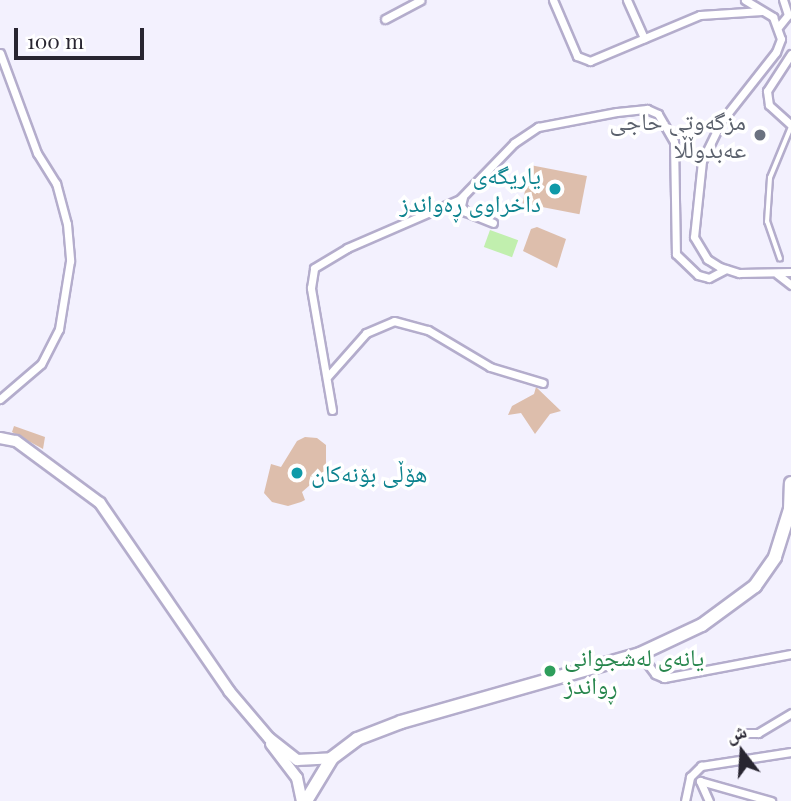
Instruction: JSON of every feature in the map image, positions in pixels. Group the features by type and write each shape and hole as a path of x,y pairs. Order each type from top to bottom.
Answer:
{"main road":[{"path":"304,801 332,758 358,739 401,722 640,654 702,625 755,586 783,540 790,509 791,483"}],"street":[{"path":"385,19 420,0"},
{"path":"552,0 582,60 590,61 712,11 762,11"},
{"path":"626,0 644,38"},
{"path":"745,0 779,26"},
{"path":"783,0 788,15 779,26 776,52 721,122 702,160 694,237 707,258 726,269 776,274 791,272"},
{"path":"0,53 37,153 56,183 71,261 59,329 41,364 0,399"},
{"path":"791,54 767,91 769,105 791,126"},
{"path":"332,411 311,288 314,268 347,248 463,197 514,143 538,127 647,109 658,114 674,142 676,254 698,275 709,278 726,269"},
{"path":"463,197 461,206 466,212 493,223"},
{"path":"776,274 791,285"},
{"path":"328,376 366,333 394,321 428,330 490,367 543,383"},
{"path":"0,438 16,441 100,503 229,691 269,738 297,778 304,801"},
{"path":"640,654 655,674 664,678 791,654"},
{"path":"741,733 758,733 791,713"},
{"path":"269,738 298,760 332,758"},
{"path":"685,801 690,777 713,762 750,762 791,752"},
{"path":"690,777 771,801"},
{"path":"700,781 709,801"}],"lane":[{"path":"780,258 767,222 770,178 791,126"}],"green space":[{"path":"490,230 518,240 512,257 484,247"}],"building":[{"name":"یاریگەی داخراوی ڕەواندز","path":"530,165 587,176 579,214 523,203"},
{"path":"537,227 566,239 557,268 523,251 531,229"},
{"path":"536,387 561,411 550,414 535,434 521,413 508,415 512,406 534,394"},
{"path":"14,426 45,437 43,449 12,432"},
{"path":"305,437 317,438 326,445 326,471 302,492 305,500 288,506 272,502 264,493 271,464 281,467 297,441"}],"place":[{"name":"مزگەوتی حاجی عەبدوڵڵا","path":"760,135"},
{"name":"یاریگەی داخراوی ڕەواندز","path":"555,189"},
{"name":"هۆڵی بۆنەکان","path":"297,473"},
{"name":"یانەی لەشجوانی ڕواندز","path":"550,671"}]}
